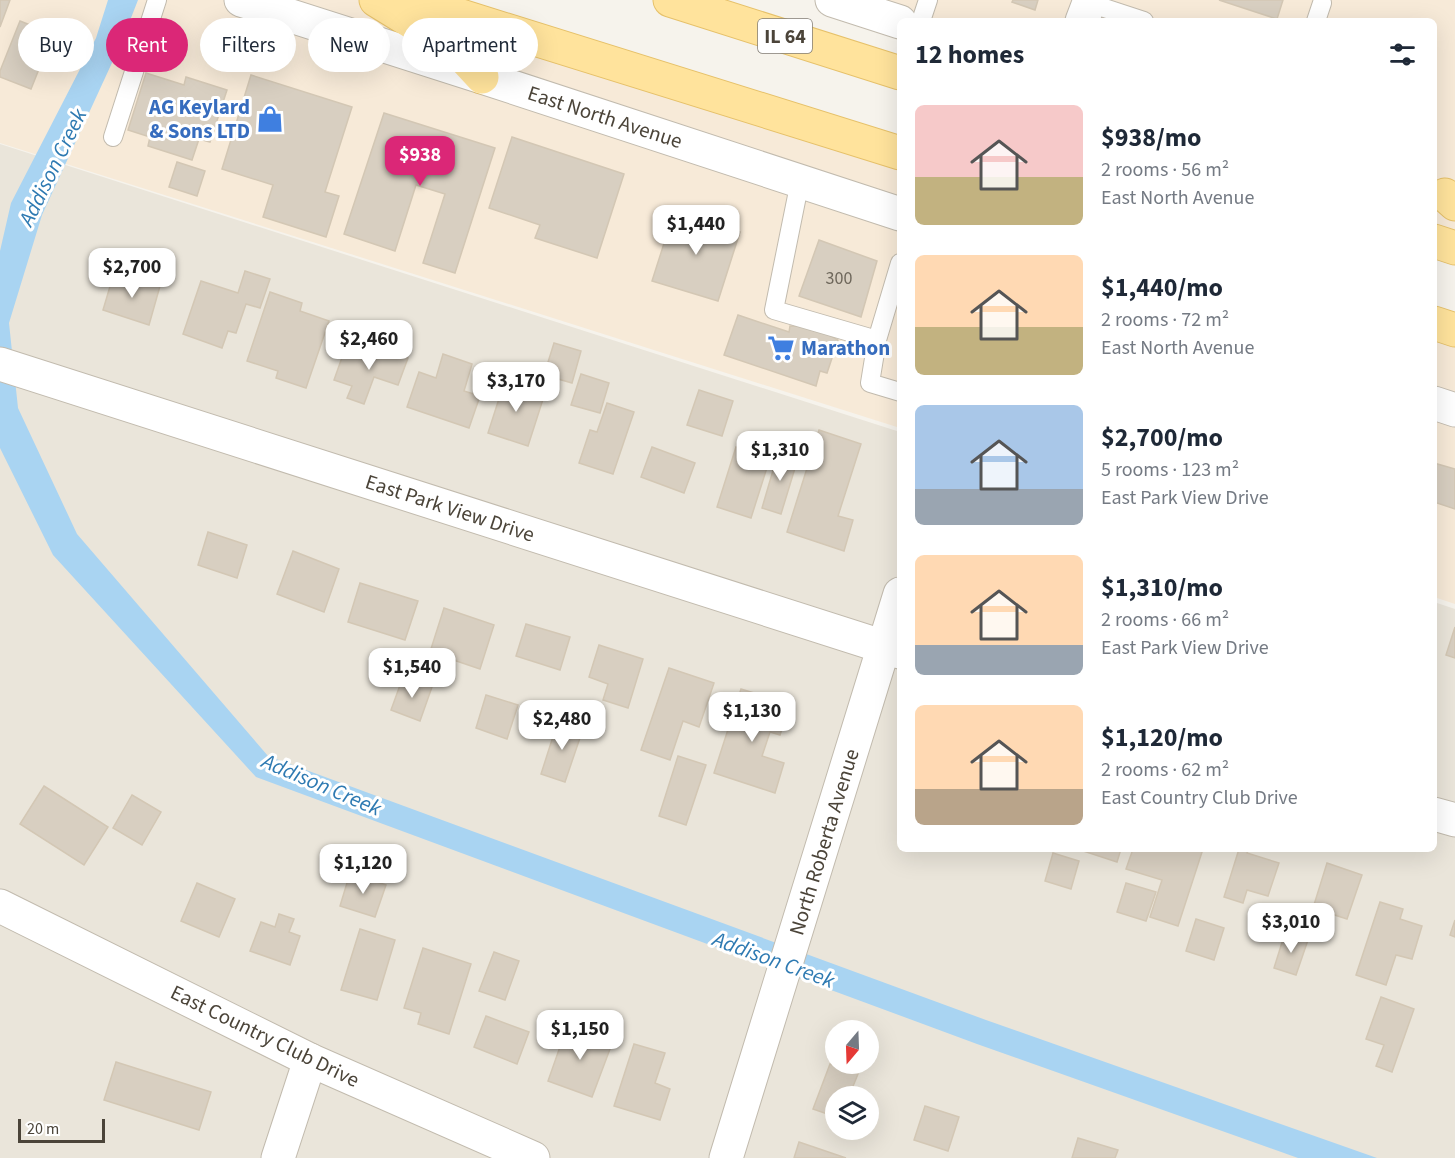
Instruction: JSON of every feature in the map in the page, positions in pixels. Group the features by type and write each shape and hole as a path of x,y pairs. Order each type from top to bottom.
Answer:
{"main road":[{"path":"376,0 457,50 482,77"},
{"path":"410,0 897,152"},
{"name":"IL 64","path":"670,0 897,72"},
{"path":"1437,243 1455,248"},
{"path":"1437,324 1455,330"}],"street":[{"name":"East North Avenue","path":"241,0 897,213"},
{"path":"832,0 897,21"},
{"name":"East Park View Drive","path":"14,368 892,649"},
{"path":"1437,404 1455,410"},
{"name":"North Roberta Avenue","path":"726,1158 796,933 892,649 897,615"},
{"path":"1437,814 1455,820"},
{"name":"East Country Club Drive","path":"0,906 310,1060 534,1158"},
{"path":"278,1158 310,1060"}],"lane":[{"path":"113,137 157,0"},
{"path":"922,18 928,0"},
{"path":"1317,18 1322,3"},
{"path":"1087,8 1131,18"},
{"path":"800,182 774,310 877,339"},
{"path":"895,299 877,339 870,383 897,391"}],"shaded area":[{"path":"0,0 409,0 467,18 402,18 402,72 538,72 538,40 897,152 897,427 0,143"},
{"path":"833,0 1455,0 1455,248 1437,242 1437,18 897,18 897,20"},
{"path":"0,144 897,431 897,852 1437,852 1437,603 1455,609 1455,1158 0,1158"},
{"path":"1437,324 1455,330 1455,604 1437,598"}],"water":[{"name":"Addison Creek","path":"108,0 138,0 131,18 106,18 108,72 42,215 9,323 18,408 77,534 268,756 986,1020 1377,1158 1298,1158 977,1044 256,777 53,555 0,448 0,251 11,203 78,72 94,72 96,38"}],"building":[{"path":"0,0 10,0 0,27"},
{"path":"1013,0 1038,0 1035,10 1012,2"},
{"path":"1219,0 1283,0 1277,18"},
{"path":"18,26 18,72 38,72 31,89 0,77 0,71"},
{"path":"146,73 184,85 186,77 227,90 210,142 199,139 192,160 148,146 150,137 128,130"},
{"path":"251,75 352,107 325,192 339,196 326,237 263,217 273,185 222,169"},
{"path":"384,113 495,148 455,273 423,263 445,194 416,185 395,251 344,234"},
{"path":"512,137 624,174 597,258 535,238 540,225 489,208"},
{"path":"177,162 205,171 197,196 169,187"},
{"path":"674,212 740,232 718,301 652,281"},
{"name":"Marathon","path":"819,240 877,261 861,317 799,296"},
{"path":"245,271 270,279 260,308 246,304 236,333 228,331 222,348 183,334 201,281 238,293"},
{"path":"114,273 160,286 149,325 103,310"},
{"path":"270,292 302,303 300,311 329,321 306,388 276,378 278,371 247,361"},
{"name":"Marathon","path":"738,315 789,332 790,326 815,327 838,340 827,373 820,371 816,386 724,355"},
{"path":"554,343 581,351 572,383 544,375"},
{"path":"372,345 408,358 398,385 374,377 364,404 347,398 352,386 334,380 345,349 368,357"},
{"path":"443,354 472,364 464,391 480,396 469,428 407,407 419,372 436,378"},
{"path":"581,374 609,383 600,413 571,405"},
{"path":"505,380 545,393 528,446 488,433"},
{"path":"699,390 733,401 722,436 687,425"},
{"path":"607,403 634,412 613,474 579,463 590,430 597,432"},
{"path":"819,430 861,444 838,516 853,520 844,551 787,532"},
{"path":"652,447 695,463 684,493 641,477"},
{"path":"736,447 770,458 751,518 717,507"},
{"path":"779,450 799,455 781,514 762,508"},
{"path":"1437,464 1455,469 1455,509 1437,503"},
{"path":"208,532 247,545 237,578 198,565"},
{"path":"293,551 339,569 324,612 277,594"},
{"path":"360,583 418,601 405,640 348,622"},
{"path":"444,608 494,625 480,669 430,652"},
{"path":"526,624 570,637 560,670 516,656"},
{"path":"1455,627 1455,658 1446,655"},
{"path":"599,645 643,659 628,708 603,700 608,684 589,677"},
{"path":"669,668 714,683 699,727 683,721 670,760 641,750"},
{"path":"403,677 432,687 420,721 391,710"},
{"path":"741,689 780,701 776,713 786,716 780,735 770,732 762,756 784,763 775,793 714,773"},
{"path":"486,695 518,705 507,739 476,728"},
{"path":"558,721 583,729 565,782 541,774"},
{"path":"678,756 706,765 686,825 659,816"},
{"path":"44,786 108,827 84,865 20,824"},
{"path":"132,795 161,812 142,845 113,828"},
{"path":"1086,852 1120,852 1117,862"},
{"path":"1132,852 1202,852 1178,926 1150,917 1162,880 1126,869"},
{"path":"1238,852 1247,852 1279,863 1268,896 1247,890 1243,903 1224,897"},
{"path":"1053,853 1079,861 1071,889 1045,881"},
{"path":"1327,863 1362,875 1347,919 1313,908"},
{"path":"350,873 386,885 375,917 340,906"},
{"path":"197,883 235,899 219,937 181,921"},
{"path":"1126,883 1156,892 1146,921 1117,912"},
{"path":"1380,902 1403,909 1400,919 1422,926 1412,959 1396,955 1386,985 1356,975"},
{"path":"279,914 294,919 289,932 300,936 290,965 250,951 261,922 275,927"},
{"path":"1196,919 1224,928 1214,960 1186,951"},
{"path":"1455,920 1455,937 1450,935"},
{"path":"360,929 395,940 377,1000 341,990"},
{"path":"1285,933 1308,940 1296,975 1274,968"},
{"path":"423,948 471,964 449,1034 418,1024 421,1013 404,1008"},
{"path":"494,952 519,961 505,1000 479,991"},
{"path":"1381,997 1414,1009 1392,1072 1376,1066 1384,1045 1366,1039"},
{"path":"486,1016 529,1032 517,1064 474,1047"},
{"path":"568,1024 613,1041 592,1097 548,1081"},
{"path":"634,1044 665,1053 655,1083 670,1089 660,1120 614,1106"},
{"path":"116,1062 211,1092 199,1130 104,1100"},
{"path":"826,1074 858,1074 853,1086 825,1086 825,1113 813,1109"},
{"path":"925,1106 959,1117 948,1151 914,1140"},
{"path":"1078,1138 1118,1150 1115,1158 1072,1158"},
{"path":"799,1142 846,1158 794,1158"}],"place":[{"name":"AG Keylard & Sons LTD","path":"270,119"},
{"name":"Marathon","path":"781,348"}]}
